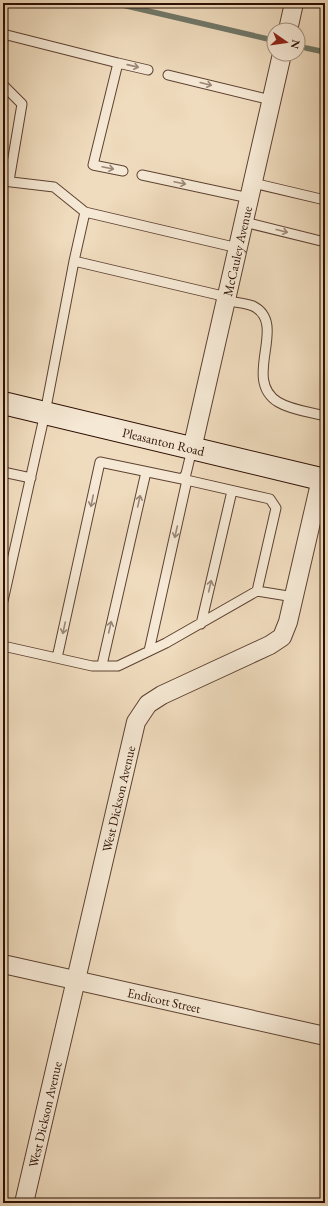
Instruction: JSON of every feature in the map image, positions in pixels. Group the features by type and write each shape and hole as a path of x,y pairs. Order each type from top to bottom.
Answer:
{"main road":[{"name":"Pleasanton Road","path":"3,403 323,479"}],"street":[{"path":"290,22 294,3"},
{"name":"McCauley Avenue","path":"192,449 280,62"},
{"name":"West Dickson Avenue","path":"24,1203 136,722 148,704 162,695 270,645 282,637 288,622 323,479"},
{"name":"Endicott Street","path":"3,964 325,1036"}],"lane":[{"path":"3,34 148,70"},
{"path":"118,63 93,165 123,171"},
{"path":"168,75 272,100"},
{"path":"3,85 22,104 6,181 54,187 85,212 238,248"},
{"path":"142,175 325,200"},
{"path":"3,600 45,413 74,261 85,212"},
{"path":"244,222 325,242"},
{"path":"74,261 253,306 264,317 268,329 262,371 265,388 278,402 325,416"},
{"path":"149,651 192,449"},
{"path":"57,658 100,462 270,499 276,508 257,591"},
{"path":"3,472 30,478"},
{"path":"102,665 146,472"},
{"path":"201,624 232,490"},
{"path":"3,646 92,666 118,666 201,624 257,591 294,597"}],"waterway":[{"path":"114,3 266,39"},
{"path":"306,48 325,52"}]}
